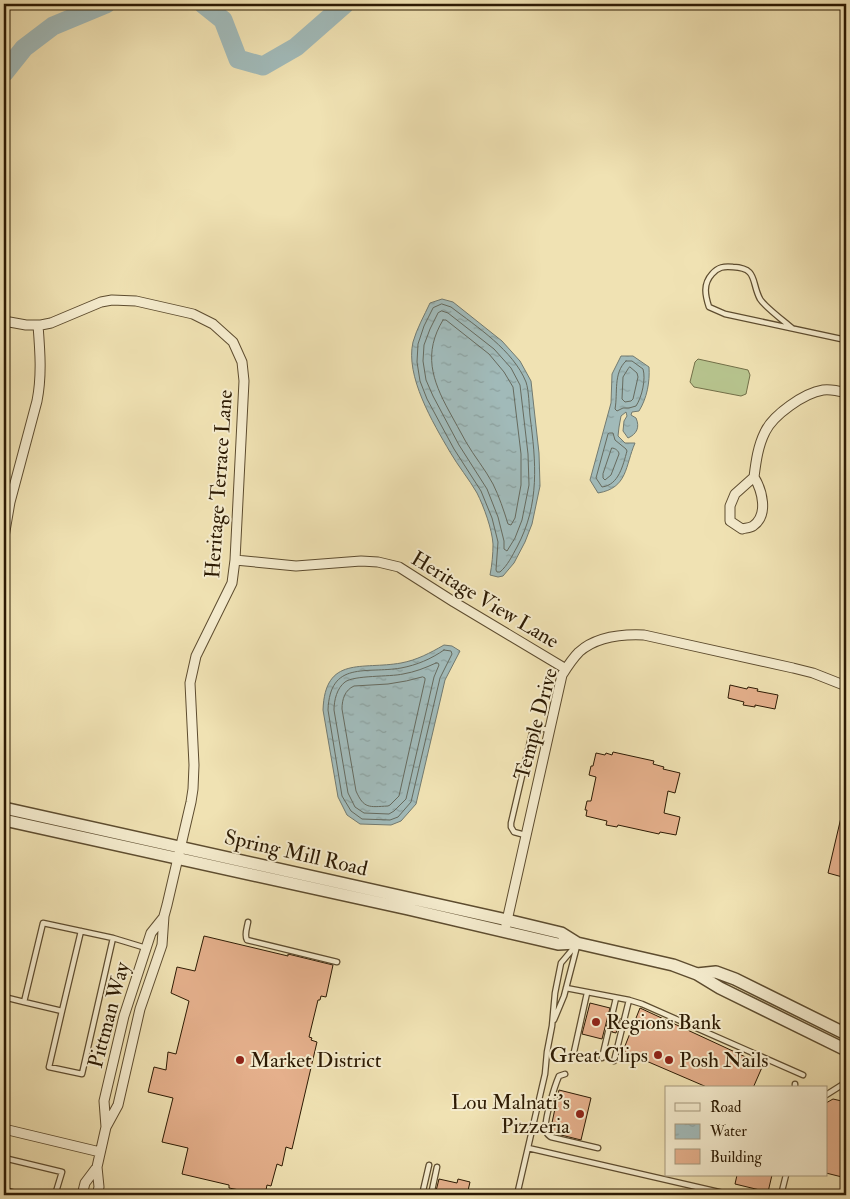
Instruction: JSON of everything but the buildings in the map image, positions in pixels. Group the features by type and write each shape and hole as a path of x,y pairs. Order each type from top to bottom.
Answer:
{"street":[{"name":"Heritage Terrace Lane","path":"38,325 51,323 101,302 112,300 136,302 193,314 213,324 233,342 242,362 244,381 235,560 232,583 196,656 190,682 194,778 191,802 178,859"},
{"path":"4,321 38,325 41,373 37,401 10,502 4,537"},
{"path":"754,477 759,484 763,505 760,519 752,527 742,529 730,521 730,506 735,494 754,477 759,446 766,430 786,409 798,400 824,390 838,391 846,394"},
{"name":"Heritage View Lane","path":"235,560 296,566 361,561 378,562 399,567 566,669"},
{"name":"Temple Drive","path":"504,932 562,675 579,652 589,645 615,636 629,634 652,637 793,668 819,675 846,686"},
{"name":"Spring Mill Road","path":"4,808 507,920 561,933 577,943"},
{"name":"Spring Mill Road","path":"4,820 558,944 577,943 673,965 697,974 720,988 846,1050"},
{"name":"Pittman Way","path":"97,1195 99,1187 97,1167 106,1127 118,1105 142,1004 162,945 164,916 178,859"},
{"name":"Pittman Way","path":"106,1127 104,1101 124,1016 151,933 164,916"},
{"name":"Spring Mill Road","path":"697,974 716,972 735,979 846,1034"},
{"path":"4,1129 100,1152"},
{"name":"Pittman Way","path":"82,1195 85,1183 97,1167"}],"lane":[{"path":"792,328 761,300 754,280 748,270 740,267 726,266 717,268 708,278 705,288 709,307 725,314 846,340"},
{"path":"526,836 512,830 513,813 533,730 538,728 549,730"},
{"path":"248,922 245,938 248,940 337,962"},
{"path":"24,1002 43,923 113,938 146,948"},
{"path":"81,931 49,1067 82,1074 113,938"},
{"path":"552,1026 566,988 577,943"},
{"path":"517,1195 545,1074 555,993 561,963 577,943"},
{"path":"566,988 642,1004 803,1075"},
{"path":"574,1052 587,993"},
{"path":"4,998 62,1011"},
{"path":"602,1058 616,998"},
{"path":"614,1062 629,1000"},
{"path":"566,1074 559,1076 554,1088 545,1126 547,1133 551,1137 598,1148"},
{"path":"828,1094 845,1083"},
{"path":"528,1148 732,1195"},
{"path":"4,1158 62,1172 55,1195"},
{"path":"422,1195 429,1165"},
{"path":"431,1195 438,1168"},
{"path":"781,1195 786,1176"},
{"path":"4,1190 13,1194 24,1195"}],"green space":[{"path":"698,359 748,370 750,375 746,394 741,396 694,387 690,382 695,362"}],"water":[{"path":"442,299 453,302 502,341 520,361 531,381 539,453 540,486 532,524 525,542 514,563 503,576 490,575 493,544 485,511 477,493 436,427 422,399 413,369 413,342 416,332 430,303"},
{"path":"621,356 633,356 649,367 648,384 644,401 639,411 632,412 631,415 636,418 638,427 636,432 628,438 623,431 624,421 627,416 626,412 621,416 618,436 625,443 635,443 624,475 615,486 598,493 590,480 611,403 612,374"},
{"path":"444,645 452,646 460,651 445,680 416,804 401,821 391,825 360,824 347,815 338,797 323,710 325,692 331,680 338,673 348,668 407,662"}],"waterway":[{"path":"4,73 24,48 53,26 106,4"},
{"path":"203,4 223,20 238,59 263,66 296,47 345,4"}],"place":[{"name":"Regions Bank","path":"596,1022"},
{"name":"Great Clips","path":"658,1055"},
{"name":"Market District","path":"240,1060"},
{"name":"Posh Nails","path":"669,1060"},
{"name":"Lou Malnati's Pizzeria","path":"580,1114"}]}
